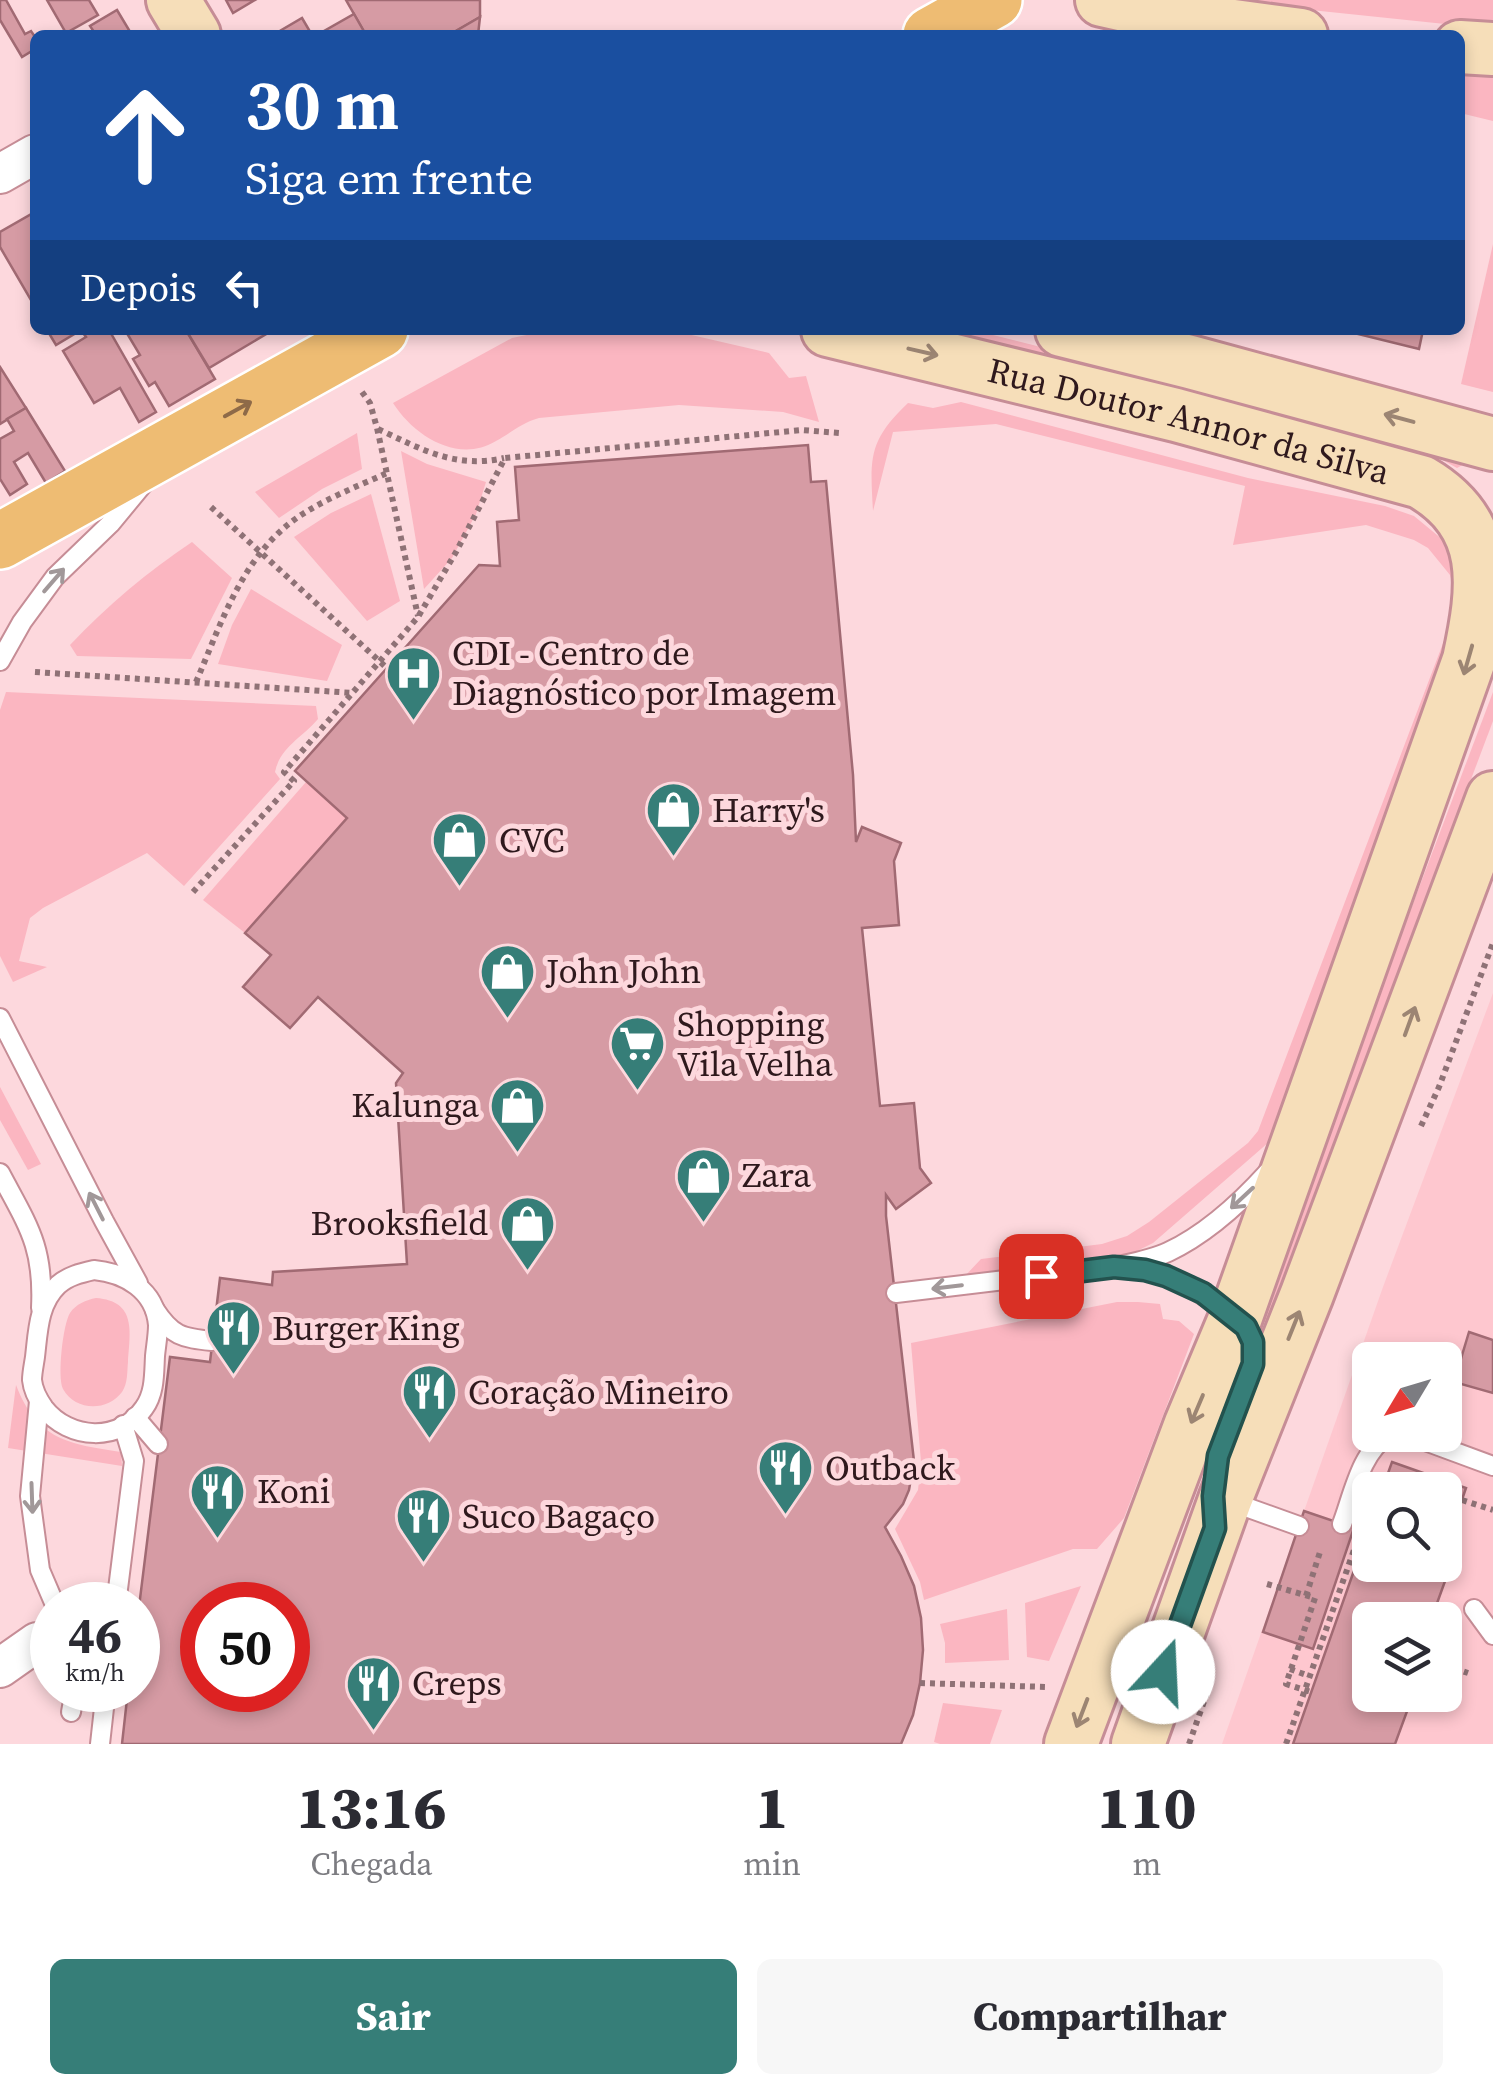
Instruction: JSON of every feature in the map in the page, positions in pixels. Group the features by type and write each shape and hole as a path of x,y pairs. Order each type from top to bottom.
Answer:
{"main road":[{"path":"173,0 191,30"},
{"path":"940,30 994,0"},
{"path":"1102,0 1253,30"},
{"path":"1465,47 1493,50"},
{"path":"0,541 367,335"},
{"name":"Rua Doutor Annor da Silva","path":"848,335 1176,415 1421,482 1442,494 1483,535"},
{"name":"Rua Doutor Annor da Silva","path":"1082,335 1493,444"},
{"path":"1071,1744 1190,1424 1235,1319 1470,660 1482,590 1483,494 1493,477"},
{"path":"1138,1744 1220,1514 1493,798"},
{"path":"1220,1514 1213,1496 1218,1456 1253,1364 1253,1342 1246,1327 1235,1319"}],"street":[{"path":"0,174 30,157"},
{"path":"0,1668 30,1647"}],"lane":[{"path":"0,660 55,578 110,522 177,443"},
{"path":"0,1018 158,1326 152,1390 143,1409 110,1432 89,1434 68,1428 39,1401 32,1381 42,1269 38,1249 0,1173"},
{"path":"896,1293 1114,1267 1169,1252 1206,1228 1255,1186 1305,1124"},
{"path":"1114,1267 1145,1270 1184,1282 1235,1319"},
{"path":"40,1316 59,1284 76,1274 112,1272 129,1280 172,1331 186,1339 212,1341"},
{"path":"39,1401 30,1496 45,1582"},
{"path":"129,1421 158,1444"},
{"path":"119,1582 134,1460 129,1421"},
{"path":"1342,1524 1371,1452"},
{"path":"1455,1452 1493,1466"},
{"path":"1220,1514 1299,1526"},
{"path":"1474,1609 1493,1635"},
{"path":"100,1744 104,1712"}],"path":[{"path":"418,617 376,426 430,453 483,463 802,430 839,433"},
{"path":"193,892 294,781 284,772 418,617 505,458"},
{"path":"196,682 241,581 260,552 286,526 387,473"},
{"path":"211,506 388,669"},
{"path":"35,672 352,692"},
{"path":"1462,1500 1493,1510"},
{"path":"1306,1596 1320,1552"},
{"path":"1286,1744 1352,1554"},
{"path":"1266,1584 1315,1598 1286,1684 1311,1692"},
{"path":"1290,1669 1310,1676"},
{"path":"1462,1671 1468,1673"},
{"path":"920,1683 1054,1687"}],"shaded area":[{"path":"1214,0 1493,0 1493,29"},
{"path":"1465,70 1493,72 1493,121 1465,114"},
{"path":"1493,244 1493,392 1461,384"},
{"path":"692,335 769,353 789,378 806,376 819,422 783,412 679,405 539,418 496,441 467,449 452,448 425,436 393,403 512,338"},
{"path":"945,335 993,335 1477,457 1457,468 1439,458"},
{"path":"961,402 1248,478 1385,506 1414,516 1454,549 1468,591 1277,1130 1269,1142 1153,1243 1131,1254 965,1276 981,1259 1102,1244 1127,1236 1248,1143 1258,1131 1453,617 1454,590 1450,575 1428,548 1414,540 1366,525 1233,545 1245,486 996,424 893,432 873,511 872,464 885,428 908,403 933,408"},
{"path":"357,433 362,469 322,489 279,518 255,492"},
{"path":"401,451 427,464 486,482 476,514 452,558 424,589"},
{"path":"371,494 400,601 367,621 294,537"},
{"path":"192,542 232,578 191,659 77,656 70,645 84,630 144,577"},
{"path":"251,589 342,645 327,681 218,664"},
{"path":"6,692 316,706 318,719 282,756 275,772 280,779 184,886 147,853 43,908 30,918 19,961 47,967 13,982 0,956 0,710"},
{"path":"1493,692 1493,721 1266,1323 1256,1319"},
{"path":"306,782 347,818 245,933 203,900"},
{"path":"1493,993 1493,1744 1222,1744 1352,1375 1352,1452 1462,1452 1462,1342 1364,1342"},
{"path":"0,1087 41,1164 28,1170 0,1120"},
{"path":"96,1298 109,1300 125,1312 130,1340 122,1392 108,1403 91,1406 75,1402 63,1389 61,1363 70,1313 81,1303"},
{"path":"1117,1302 1160,1304 1163,1319 1179,1321 1194,1334 1124,1518 1097,1549 1073,1549 924,1600 920,1582 895,1529 918,1490 921,1462 911,1343"},
{"path":"16,1385 34,1418 45,1428 70,1442 121,1452 122,1466 8,1448"},
{"path":"1081,1586 1049,1661 1027,1657 1025,1603"},
{"path":"1007,1609 1009,1660 945,1663 940,1624"},
{"path":"943,1703 1002,1710 990,1744 934,1742"}],"building":[{"path":"0,0 6,0 25,34 30,32 30,52 22,57 0,20"},
{"path":"47,0 89,0 98,15 64,30"},
{"path":"226,0 255,0 233,13"},
{"path":"346,0 480,0 480,17 458,30 363,30"},
{"path":"117,10 129,30 93,30 90,26"},
{"path":"354,14 363,30 326,30"},
{"path":"480,17 479,30 458,30"},
{"path":"302,18 309,30 282,30"},
{"path":"30,215 30,298 0,247 0,232"},
{"path":"50,335 73,335 56,345"},
{"path":"112,335 156,412 139,422 120,388 94,403 63,351 86,337"},
{"path":"128,335 189,335 215,379 169,406 155,382 149,386 133,359 140,355"},
{"path":"189,335 265,335 209,368"},
{"path":"1362,335 1422,335 1419,349"},
{"path":"0,367 26,408 0,424"},
{"path":"26,408 65,471 46,483 28,453 14,462 27,484 10,495 0,479 0,439 14,431 7,419"},
{"name":"Shopping Vila Velha","path":"808,445 811,482 826,481 856,842 862,827 901,843 894,861 899,925 862,928 880,1106 914,1103 920,1168 931,1183 896,1209 886,1195 914,1461 903,1504 885,1527 914,1586 921,1618 923,1650 913,1715 901,1744 122,1744 126,1712 160,1712 160,1582 142,1582 170,1357 210,1362 220,1278 272,1285 273,1272 407,1264 396,1083 403,1073 318,997 290,1028 243,987 271,955 245,933 347,818 295,771 479,565 500,566 497,522 519,520 515,467"},
{"path":"1469,1332 1493,1340 1493,1393 1462,1384 1462,1355"},
{"path":"1392,1462 1420,1472 1388,1472"},
{"path":"1304,1511 1352,1527 1313,1649 1263,1632"},
{"path":"1352,1576 1352,1582 1445,1582 1437,1602 1352,1602 1352,1712 1407,1712 1395,1744 1293,1744"}],"place":[{"name":"CDI - Centro de Diagnóstico por Imagem","path":"413,722"},
{"name":"Harry's","path":"673,859"},
{"name":"CVC","path":"460,889"},
{"name":"John John","path":"507,1020"},
{"name":"Shopping Vila Velha","path":"638,1093"},
{"name":"Kalunga","path":"518,1154"},
{"name":"Zara","path":"703,1224"},
{"name":"Brooksfield","path":"527,1272"},
{"name":"Burger King","path":"233,1377"},
{"name":"Coração Mineiro","path":"429,1441"},
{"name":"Outback","path":"786,1517"},
{"name":"Koni","path":"218,1540"},
{"name":"Suco Bagaço","path":"423,1565"},
{"name":"Creps","path":"373,1732"}],"route":[{"path":"1041,1276 1114,1267 1166,1276 1203,1293 1246,1327 1253,1342 1253,1364 1218,1456 1213,1496 1215,1528 1163,1672"}]}
